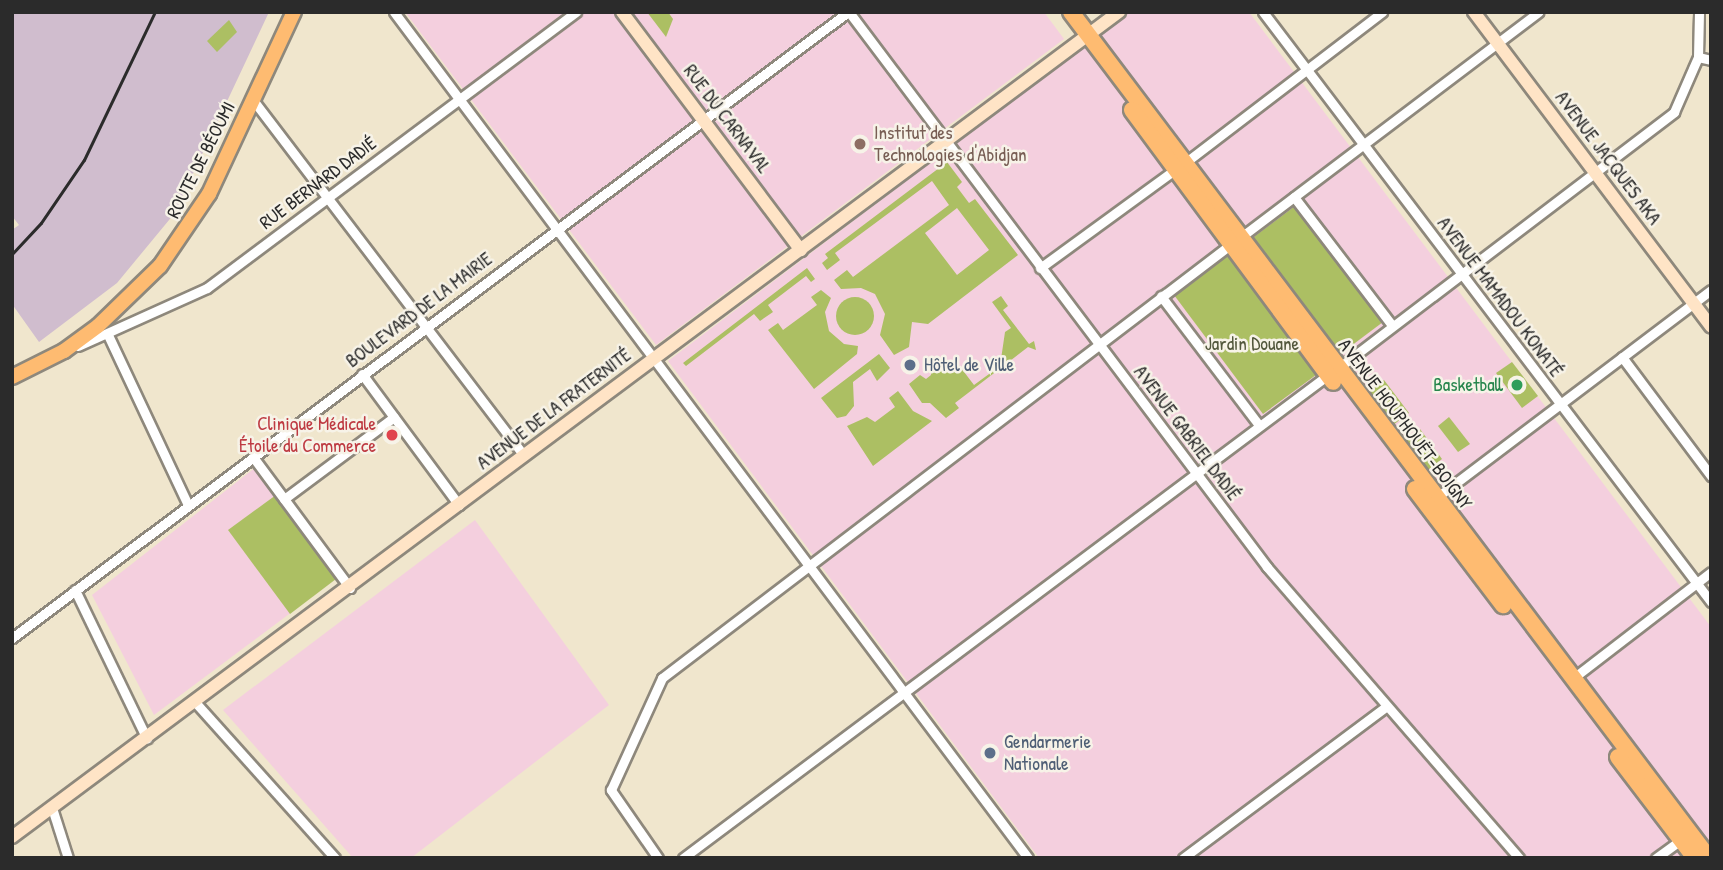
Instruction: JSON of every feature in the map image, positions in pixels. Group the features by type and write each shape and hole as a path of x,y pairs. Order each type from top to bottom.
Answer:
{"highway":[{"name":"AVENUE HOUPHOUËT-BOIGNY","path":"1059,12 1084,37 1181,165 1695,858"},
{"name":"AVENUE HOUPHOUËT-BOIGNY","path":"1071,12 1084,37"},
{"name":"AVENUE HOUPHOUËT-BOIGNY","path":"1332,372 1435,498 1709,858"}],"main road":[{"name":"ROUTE DE BÉOUMI","path":"12,377 64,351 120,308 187,232 292,17"}],"street":[{"path":"292,17 303,12"},
{"path":"394,12 1028,858"},
{"name":"RUE BERNARD DADIÉ","path":"64,351 108,335 208,288 576,12"},
{"name":"RUE DU CARNAVAL","path":"622,12 801,250"},
{"name":"BOULEVARD DE LA MAIRIE","path":"12,638 556,228 848,12"},
{"name":"AVENUE GABRIEL DADIÉ","path":"848,12 1267,566 1518,858"},
{"name":"AVENUE DE LA FRATERNITÉ","path":"12,837 197,703 1119,12"},
{"name":"AVENUE MAMADOU KONATÉ","path":"1263,12 1711,602"},
{"path":"1040,268 1382,12"},
{"name":"AVENUE JACQUES AKA","path":"1474,12 1711,327"},
{"path":"658,858 611,790 659,682 807,563 1539,12"},
{"path":"683,858 1674,112 1698,57 1699,12"},
{"path":"1698,57 1711,61"},
{"path":"253,100 524,456"},
{"path":"1294,197 1392,325"},
{"path":"1435,498 1711,290"},
{"path":"1160,296 1259,425"},
{"path":"108,335 188,505"},
{"path":"1622,358 1711,475"},
{"path":"362,374 459,505"},
{"path":"284,499 394,417"},
{"path":"253,457 350,587"},
{"path":"1572,680 1711,572"},
{"path":"75,590 147,739"},
{"path":"197,703 335,858"},
{"path":"1183,858 1387,706"},
{"path":"52,808 68,858"},
{"path":"1656,858 1681,840"}],"shaded area":[{"path":"12,12 269,12 174,214 117,283 39,342 12,304 12,230 19,225 12,216"},
{"path":"405,12 1044,12 1064,39 656,345"},
{"path":"1130,12 1249,12 1711,627 1711,858 1039,858 668,361"},
{"path":"256,467 336,579 154,715 92,595"},
{"path":"475,520 609,705 411,858 353,858 223,710"}],"green space":[{"path":"647,12 668,12 673,19 666,37"},
{"path":"229,20 237,32 217,52 207,41"},
{"path":"947,162 962,182 957,187 969,203 975,199 1018,255 928,324 912,322 909,347 894,355 880,335 885,314 875,294 861,288 841,289 834,280 847,270 853,277 949,205 932,181 835,253 840,260 827,270 822,263 828,258 825,254","holes":["957,208 989,250 957,275 925,233"]},
{"name":"Jardin Douane","path":"1295,206 1383,322 1331,361 1243,245"},
{"name":"Jardin Douane","path":"1227,255 1316,375 1263,414 1174,295"},
{"path":"807,268 815,279 811,282 806,276 768,305 773,312 760,321 754,314 686,366 683,363"},
{"path":"821,290 831,298 825,312 829,331 844,344 858,346 857,354 814,389 768,330 778,323 783,330 817,305 811,297"},
{"path":"1001,296 1008,306 1003,310 1029,344 1034,341 1036,350 1028,347 955,403 959,408 946,418 930,403 922,403 909,384 920,375 926,379 931,375 932,362 937,358 958,364 974,385 1000,366 1005,332 1011,328 992,302"},
{"path":"855,297 869,302 874,316 869,330 855,335 841,330 836,316 841,302"},
{"path":"879,354 890,368 877,381 870,369 853,382 854,406 846,416 837,418 821,398"},
{"name":"Basketball","path":"1512,362 1538,396 1522,408 1496,373"},
{"path":"1384,380 1409,413 1393,425 1369,391"},
{"path":"898,391 913,411 932,421 873,466 847,426 867,417 875,422 895,407 889,398"},
{"path":"1449,417 1470,444 1458,452 1438,426"},
{"path":"1420,429 1442,459 1428,470 1405,440"},
{"path":"276,495 336,579 290,614 228,530"}],"railway":[{"path":"12,254 41,223 84,160 155,12"}],"place":[{"name":"Institut des Technologies d'Abidjan","path":"860,144"},
{"name":"Hôtel de Ville","path":"910,365"},
{"name":"Basketball","path":"1517,385"},
{"name":"Clinique Médicale Étoile du Commerce","path":"392,435"},
{"name":"Gendarmerie Nationale","path":"990,753"}]}
